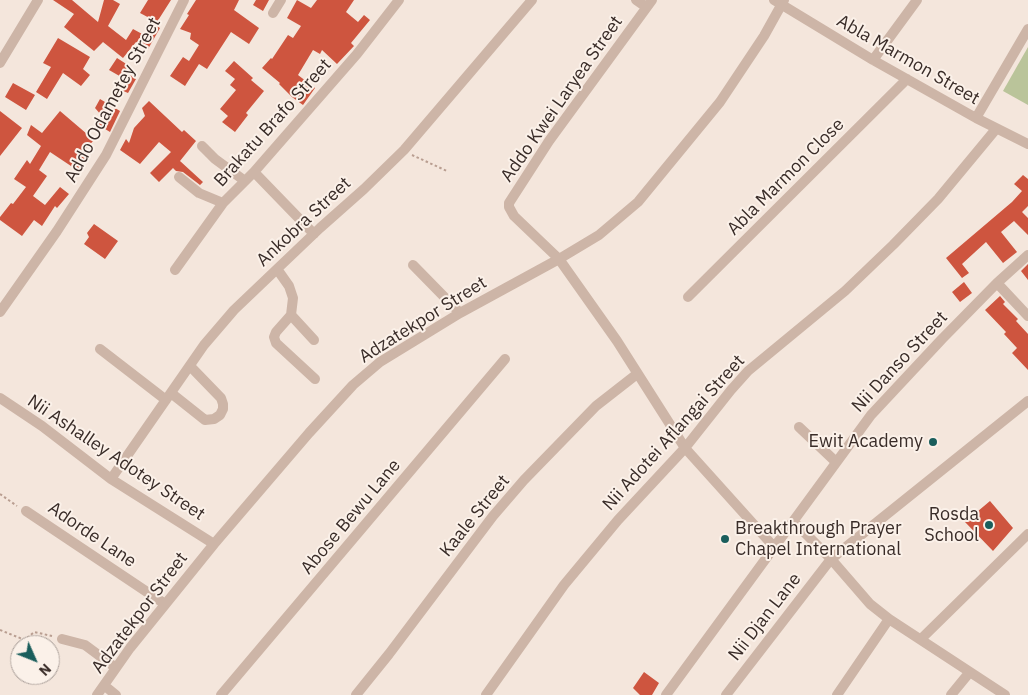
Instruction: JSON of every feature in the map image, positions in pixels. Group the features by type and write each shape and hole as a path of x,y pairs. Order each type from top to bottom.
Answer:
{"street":[{"path":"0,63 38,0"},
{"name":"Addo Odametey Street","path":"0,312 57,231 106,155 184,0"},
{"path":"273,13 282,0"},
{"name":"Brakatu Brafo Street","path":"175,270 223,203 254,172 357,54 399,0"},
{"name":"Ankobra Street","path":"111,479 204,345 234,310 404,150 532,0"},
{"path":"636,0 649,4"},
{"path":"872,60 917,0"},
{"name":"Abla Marmon Street","path":"780,2 872,60 996,129 1028,144"},
{"name":"Adzatekpor Street","path":"97,695 165,604 214,544 309,432 352,385 380,362 460,313 559,259 598,235 638,202 720,102 764,36 780,2"},
{"name":"Addo Kwei Laryea Street","path":"649,4 549,141 509,203 509,207 514,216 559,259 617,341 685,448 775,548"},
{"path":"976,118 1028,29"},
{"name":"Abla Marmon Close","path":"688,297 907,79"},
{"name":"Nii Adotei Aflangai Street","path":"486,695 564,585 618,520 685,448 748,371 845,291 893,245 938,199 996,129"},
{"path":"202,146 215,159 246,180"},
{"path":"254,172 314,234"},
{"path":"179,177 199,193 223,203"},
{"name":"Nii Danso Street","path":"666,695 871,415 997,283 1028,255"},
{"path":"412,265 460,313"},
{"path":"277,269 289,286 294,298 292,315 276,332 274,337 276,343 315,379"},
{"path":"997,283 1028,316"},
{"path":"292,315 314,340"},
{"path":"100,350 206,420 214,419 220,415 224,404 221,398 190,366"},
{"name":"Abose Bewu Lane","path":"221,695 505,360"},
{"name":"Kaale Street","path":"356,695 390,654 493,516 524,480 596,406 637,374"},
{"name":"Nii Ashalley Adotey Street","path":"0,398 42,426 111,479 214,544"},
{"name":"Nii Djan Lane","path":"726,695 832,559 1028,401"},
{"path":"799,427 836,462"},
{"name":"Adorde Lane","path":"26,511 165,604"},
{"path":"794,522 832,559 870,604 969,673 1005,695"},
{"path":"921,639 1028,534"},
{"path":"837,695 889,619"},
{"path":"62,639 85,645 116,668"},
{"path":"951,695 969,673"},
{"path":"105,686 116,695"}],"path":[{"path":"404,150 447,172"},
{"name":"Adorde Lane","path":"0,494 9,502 26,511"},
{"path":"0,630 25,640 34,632 62,639"}],"green space":[{"path":"1028,47 1028,105 1003,91"}],"building":[{"path":"53,0 72,0 98,22 104,0 113,0 120,4 108,26 126,40 133,29 144,35 151,23 160,28 148,49 136,42 123,58 103,42 94,51 64,27 74,14"},
{"path":"148,0 171,0 157,22 140,13"},
{"path":"196,0 239,0 234,10 259,28 249,44 231,32 207,69 199,64 185,86 170,76 183,57 189,61 199,45 190,39 191,33 180,29"},
{"path":"256,0 269,0 263,11 253,5"},
{"path":"297,0 311,8 317,0 354,0 346,12 358,22 364,15 370,20 351,43 354,46 337,64 322,50 320,54 313,50 298,75 315,88 303,105 262,68 272,59 288,35 293,38 301,26 287,18"},
{"path":"58,38 90,57 83,69 90,75 81,86 63,73 47,99 36,92 51,67 43,63"},
{"path":"117,58 131,67 123,78 109,70"},
{"path":"234,61 264,91 246,113 248,115 235,132 222,122 228,116 220,109 236,90 230,85 235,79 225,71"},
{"path":"130,75 136,79 128,93 121,90"},
{"path":"13,83 35,95 26,110 5,97"},
{"path":"100,99 120,111 110,132 97,124 102,116 95,108"},
{"path":"149,101 182,132 184,130 196,141 180,161 203,182 200,185 183,172 176,171 173,168 159,182 150,173 171,152 159,142 140,164 120,150 126,139 129,143 134,128 145,116 142,108"},
{"path":"0,111 22,128 0,156"},
{"path":"60,111 94,140 80,155 85,158 77,170 50,152 39,170 47,176 33,196 45,205 60,187 69,194 57,208 55,206 42,226 34,220 22,236 0,220 0,217 26,187 14,179 27,160 30,164 41,146 27,135 31,125 42,133"},
{"path":"1023,175 1028,179 1028,206 1022,212 1028,218 1028,235 1014,221 1001,232 1017,252 1003,263 986,242 962,264 969,273 962,278 946,258 1012,202 1022,191 1014,184"},
{"path":"94,224 118,241 105,259 84,244 89,237 87,233"},
{"path":"1028,264 1028,280 1021,271"},
{"path":"964,282 972,293 960,302 952,292"},
{"path":"1000,296 1005,302 1003,304 1018,319 1016,321 1028,334 1028,370 1012,353 1017,348 1004,334 1006,332 985,310"},
{"name":"Rosda School","path":"990,501 1013,528 993,551 965,522"},
{"path":"644,672 659,683 652,695 640,695 633,688"}],"place":[{"name":"Ewit Academy","path":"933,442"},
{"name":"Rosda School","path":"989,525"},
{"name":"Breakthrough Prayer Chapel International","path":"725,539"}]}
